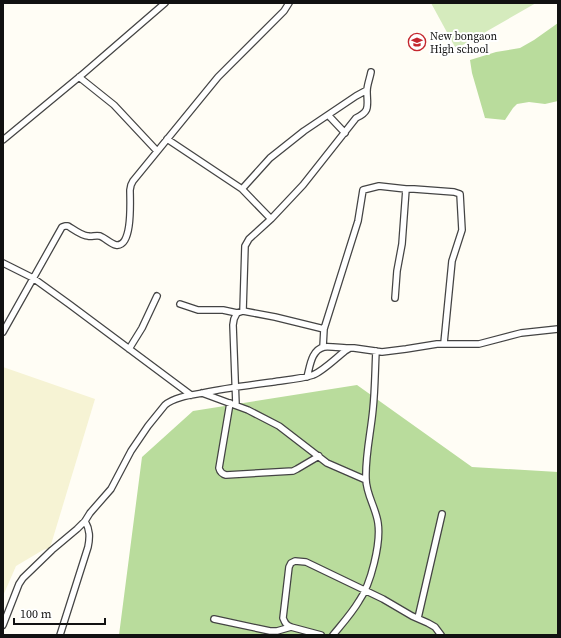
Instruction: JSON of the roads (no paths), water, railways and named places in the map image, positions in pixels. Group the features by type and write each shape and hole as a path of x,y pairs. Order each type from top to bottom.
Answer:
{"street":[{"path":"3,140 165,3"},
{"path":"3,332 62,227 68,226 87,236 96,235 116,245 123,243 126,239 129,228 131,185 218,77 284,11 289,3"},
{"path":"319,456 297,470 226,475 222,474 220,471 219,468 233,404 233,325 234,319 240,312 246,243 303,185 356,118 366,111 368,102 367,90 371,72"},
{"path":"79,77 114,104 157,151"},
{"path":"242,189 270,158 304,131 367,90"},
{"path":"329,116 345,133"},
{"path":"167,139 242,189 270,219"},
{"path":"323,347 324,329 358,221 363,190 379,186 447,191 460,194 462,230 452,261 444,343"},
{"path":"395,298 397,271 402,244 406,189"},
{"path":"3,263 34,278 190,395"},
{"path":"129,349 142,328 157,296"},
{"path":"180,304 198,310 223,310 274,317 324,329"},
{"path":"307,377 312,358 315,353 323,347 354,348 382,352 444,343 479,344 521,333 558,329"},
{"path":"3,625 19,584 23,578 85,521 111,489 131,451 165,405 173,400 190,395 234,387 307,377 317,373 350,348"},
{"path":"333,635 360,601 365,591 378,546 378,521 367,488 366,480 373,409 376,351"},
{"path":"202,393 248,410 279,426 327,463 366,480"},
{"path":"418,618 442,514"},
{"path":"60,635 88,547 90,536 88,526 85,521"},
{"path":"322,635 291,627 284,622 283,618 289,567 291,563 295,561 306,562 383,599 435,627 442,635"},
{"path":"214,619 270,631 277,631 291,627"}],"place":[{"name":"New bongaon High school","path":"417,42"}]}
